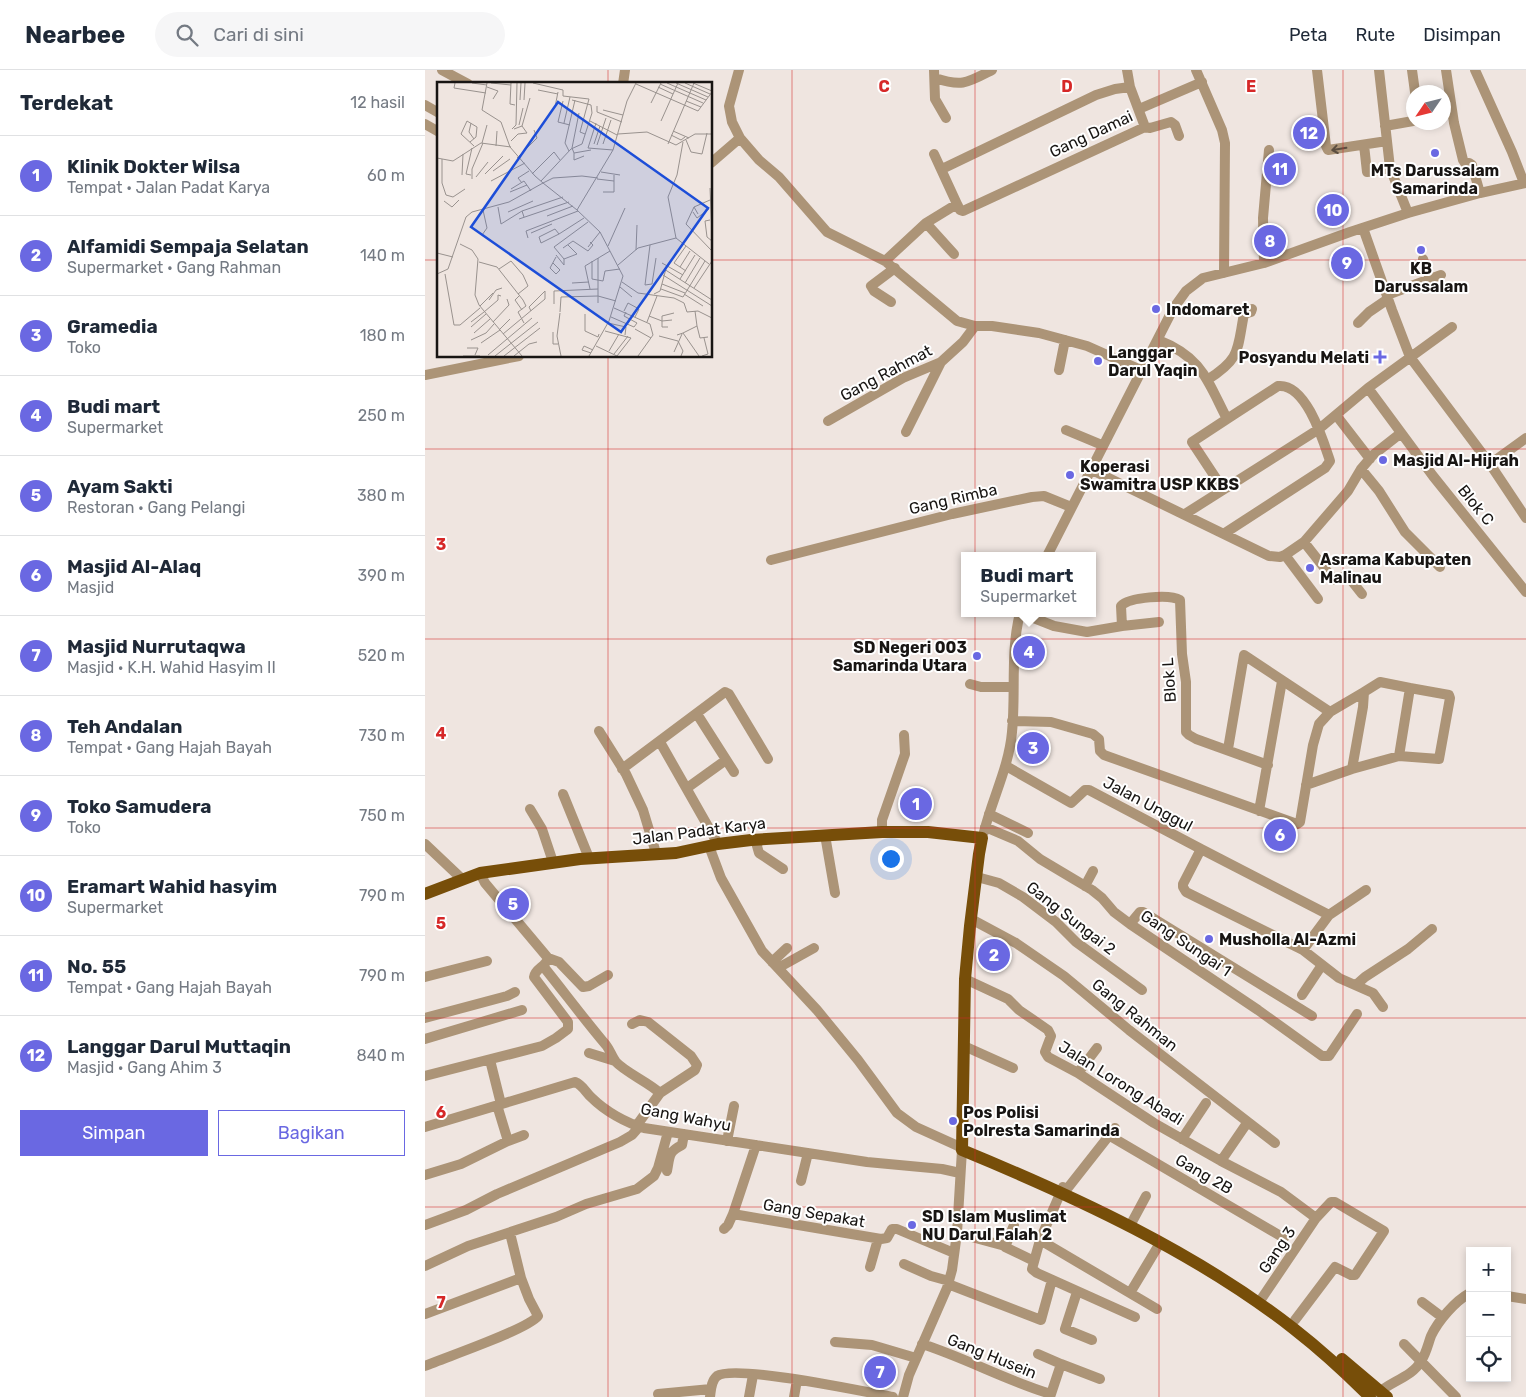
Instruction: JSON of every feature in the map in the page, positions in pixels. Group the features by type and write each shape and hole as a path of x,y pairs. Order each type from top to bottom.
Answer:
{"main road":[{"name":"Jalan Padat Karya","path":"425,894 480,873 589,858 689,851 713,845 755,839 882,832 984,832"},
{"path":"984,832 979,854 965,979 961,1147 1064,1190 1132,1222 1211,1266 1295,1320 1378,1395"},
{"path":"1064,1190 1216,1276 1277,1317 1378,1395"}],"street":[{"path":"442,70 464,82"},
{"path":"739,70 729,106 732,122 740,138 759,160 779,177 827,232 885,261 950,317 962,323 1021,330 1065,340 1094,348 1141,370"},
{"path":"946,118 935,100 935,74 959,84 977,74 992,70"},
{"path":"1127,70 1130,87"},
{"path":"1196,70 1225,143 1224,273"},
{"path":"1317,70 1328,150 1387,141"},
{"path":"1379,70 1391,168 1409,213"},
{"path":"1413,70 1414,85"},
{"path":"1446,70 1454,123 1463,160 1465,163 1471,163 1480,193"},
{"path":"1049,552 1141,370 1173,309 1185,291 1203,278 1264,263 1409,213 1480,193 1525,183 1475,70"},
{"path":"1139,109 1201,82"},
{"name":"Gang Damai","path":"942,169 1097,95 1115,89 1130,87 1145,126 963,210 960,210 957,204"},
{"path":"425,105 437,112"},
{"path":"1145,126 1150,128 1171,122 1175,125 1179,136"},
{"path":"1385,126 1406,122"},
{"path":"425,124 437,131"},
{"path":"713,161 740,138"},
{"path":"1364,145 1367,172 1391,168"},
{"path":"1264,263 1263,218 1269,150"},
{"path":"885,261 926,223 957,204 934,154"},
{"path":"926,223 954,254"},
{"path":"1363,228 1410,357 1490,464 1526,518"},
{"path":"1423,259 1430,279"},
{"path":"891,302 874,291 871,286 875,281 895,268"},
{"path":"1358,323 1387,297 1441,275"},
{"path":"1207,380 1227,367 1238,351 1245,314 1251,312 1252,309"},
{"name":"Gang Rahmat","path":"828,421 903,378 941,362 963,342 975,326"},
{"path":"1185,514 1319,429 1368,388 1452,327"},
{"path":"1059,370 1065,340"},
{"path":"1158,340 1187,355 1197,364 1227,419"},
{"path":"425,375 509,358"},
{"path":"906,432 941,362"},
{"path":"1223,489 1192,442 1272,389 1284,385 1289,387 1300,396 1319,429 1330,461 1328,466 1225,533"},
{"name":"Blok C","path":"1368,388 1526,592"},
{"path":"1336,415 1370,459"},
{"path":"1066,430 1102,445"},
{"path":"1090,469 1269,556 1275,557 1285,555 1304,542 1348,491 1361,469 1401,433"},
{"path":"1490,464 1526,439"},
{"path":"1361,469 1379,491 1405,532 1441,567"},
{"name":"Gang Rimba","path":"771,560 952,514 1032,497 1044,496 1071,507"},
{"path":"1304,542 1333,579 1335,580 1347,575 1361,594"},
{"path":"1285,555 1317,599"},
{"name":"Blok L","path":"1122,626 1121,606 1130,600 1161,596 1175,597 1180,600 1186,727 1192,737 1228,750"},
{"path":"984,832 1006,766 1013,721 1014,639 1019,617"},
{"path":"1030,617 1053,626 1082,632 1159,622"},
{"path":"1268,765 1228,750 1244,655 1330,712"},
{"path":"1259,811 1282,681"},
{"path":"1013,721 1051,722 1093,734 1098,737 1099,749 1102,753 1297,824 1299,822 1313,745 1319,724 1330,712 1379,682 1447,693 1450,698 1439,759 1399,756 1352,769 1306,785"},
{"path":"970,684 981,687 1013,687"},
{"path":"1399,756 1410,688"},
{"path":"622,769 697,714 719,695 727,692 768,759"},
{"path":"1352,769 1364,692"},
{"path":"697,714 734,772"},
{"path":"599,731 622,769 646,817 656,854"},
{"path":"882,832 881,820 905,754 904,734"},
{"path":"660,742 687,788 713,845 726,888 758,946 817,1010 862,1065 897,1114 916,1128 961,1147 957,1233 948,1283 916,1358 903,1397"},
{"path":"687,788 726,760"},
{"name":"Jalan Unggul","path":"1006,766 1071,803 1085,790 1089,790 1329,914"},
{"path":"563,794 589,858"},
{"path":"530,809 542,829 553,862"},
{"path":"989,814 1028,833"},
{"name":"Gang Sungai 1","path":"984,832 1018,841 1040,859 1102,898 1114,912 1130,924 1273,1020 1322,1056 1329,1056 1357,1014"},
{"path":"825,835 835,893"},
{"path":"755,839 759,853 783,869"},
{"path":"425,844 462,879"},
{"name":"Jalan Unggul","path":"1201,849 1183,884 1183,889 1303,950"},
{"path":"1085,886 1093,871"},
{"path":"480,873 485,884 545,962 615,1061"},
{"name":"Gang Sungai 2","path":"977,877 999,883 1023,897 1056,922 1076,942 1142,990"},
{"path":"1366,890 1329,914 1303,950 1339,978 1373,993 1383,1007"},
{"path":"1130,924 1138,914 1143,912 1312,1016"},
{"name":"Gang Rahman","path":"971,919 1016,943 1064,976 1129,1030 1275,1143"},
{"path":"1356,985 1433,929"},
{"path":"1190,964 1200,947"},
{"path":"775,965 787,948"},
{"path":"775,965 814,948"},
{"path":"425,977 487,961"},
{"path":"545,962 559,962 580,985 586,988 607,974"},
{"path":"425,1076 543,1046 568,1029 568,1022 534,977 545,962"},
{"path":"1302,995 1323,965"},
{"name":"Jalan Lorong Abadi","path":"965,979 1007,999 1019,1010 1048,1030 1051,1036 1045,1052 1046,1055 1078,1073 1182,1139 1281,1192 1317,1218"},
{"path":"425,1018 507,996 515,992"},
{"path":"425,1039 522,1010"},
{"path":"425,1224 466,1210 497,1194 612,1146 631,1135 660,1093 695,1070 697,1065 691,1056 648,1022 639,1020 632,1024"},
{"path":"964,1046 1013,1068"},
{"path":"1078,1073 1097,1048"},
{"path":"589,1053 615,1061 660,1093"},
{"path":"490,1060 508,1142"},
{"name":"Gang Wahyu","path":"425,1127 575,1082 610,1112 638,1126 809,1153 960,1173"},
{"path":"1182,1139 1206,1103"},
{"path":"727,1141 734,1106"},
{"path":"1221,1161 1247,1123"},
{"path":"425,1266 468,1246 556,1217 586,1204 643,1185 654,1176 658,1168 667,1132"},
{"name":"Gang 2B","path":"1064,1190 1112,1132 1284,1238"},
{"path":"667,1171 671,1154 675,1148 682,1145 684,1134"},
{"path":"425,1175 461,1164 524,1135"},
{"path":"723,1229 728,1225 733,1214 756,1145"},
{"path":"801,1180 809,1153"},
{"path":"1064,1190 1040,1240 1034,1272 1135,1317"},
{"path":"1132,1222 1146,1196"},
{"name":"Gang 3","path":"1263,1298 1328,1204 1335,1202 1384,1231 1355,1275 1335,1267 1295,1320"},
{"name":"Gang Sepakat","path":"733,1214 878,1239 885,1239 891,1230 897,1229 954,1253"},
{"path":"1005,1246 1014,1225"},
{"path":"425,1366 533,1321 538,1316 521,1278 510,1232"},
{"path":"957,1233 1005,1246 1034,1264"},
{"path":"870,1267 878,1239"},
{"path":"1040,1240 1157,1309"},
{"path":"1130,1293 1159,1243"},
{"path":"904,1264 1041,1320 1052,1280"},
{"path":"425,1314 521,1278"},
{"path":"1077,1292 1065,1329 1091,1340"},
{"path":"1378,1395 1406,1375 1422,1360 1431,1336 1442,1317 1466,1296"},
{"path":"1511,1296 1526,1298"},
{"path":"1422,1302 1442,1317"},
{"path":"835,1342 872,1345 916,1358"},
{"name":"Gang Husein","path":"922,1344 1051,1396"},
{"path":"1403,1344 1422,1360 1451,1393 1457,1397"},
{"path":"1038,1354 1100,1379"},
{"path":"1051,1396 1061,1364"},
{"path":"658,1394 710,1393 713,1381 721,1374 753,1375 797,1380 889,1397"},
{"path":"749,1397 753,1375"},
{"path":"794,1397 797,1380"}],"place":[{"name":"Langgar Darul Muttaqin","path":"1309,133"},
{"name":"MTs Darussalam Samarinda","path":"1435,153"},
{"name":"No. 55","path":"1280,169"},
{"name":"Eramart Wahid hasyim","path":"1333,210"},
{"name":"Teh Andalan","path":"1270,241"},
{"name":"KB Darussalam","path":"1421,250"},
{"name":"Toko Samudera","path":"1347,263"},
{"name":"Indomaret","path":"1156,309"},
{"name":"Posyandu Melati","path":"1380,357"},
{"name":"Langgar Darul Yaqin","path":"1098,361"},
{"name":"Masjid Al-Hijrah","path":"1383,460"},
{"name":"Koperasi Swamitra USP KKBS","path":"1070,475"},
{"name":"Asrama Kabupaten Malinau","path":"1310,568"},
{"name":"Budi mart","path":"1029,652"},
{"name":"SD Negeri 003 Samarinda Utara","path":"977,656"},
{"name":"Gramedia","path":"1033,748"},
{"name":"Klinik Dokter Wilsa","path":"916,804"},
{"name":"Masjid Al-Alaq","path":"1280,835"},
{"name":"Ayam Sakti","path":"513,904"},
{"name":"Musholla Al-Azmi","path":"1209,939"},
{"name":"Alfamidi Sempaja Selatan","path":"994,955"},
{"name":"Pos Polisi Polresta Samarinda","path":"953,1121"},
{"name":"SD Islam Muslimat NU Darul Falah 2","path":"912,1225"},
{"name":"Masjid Nurrutaqwa","path":"880,1372"}]}
